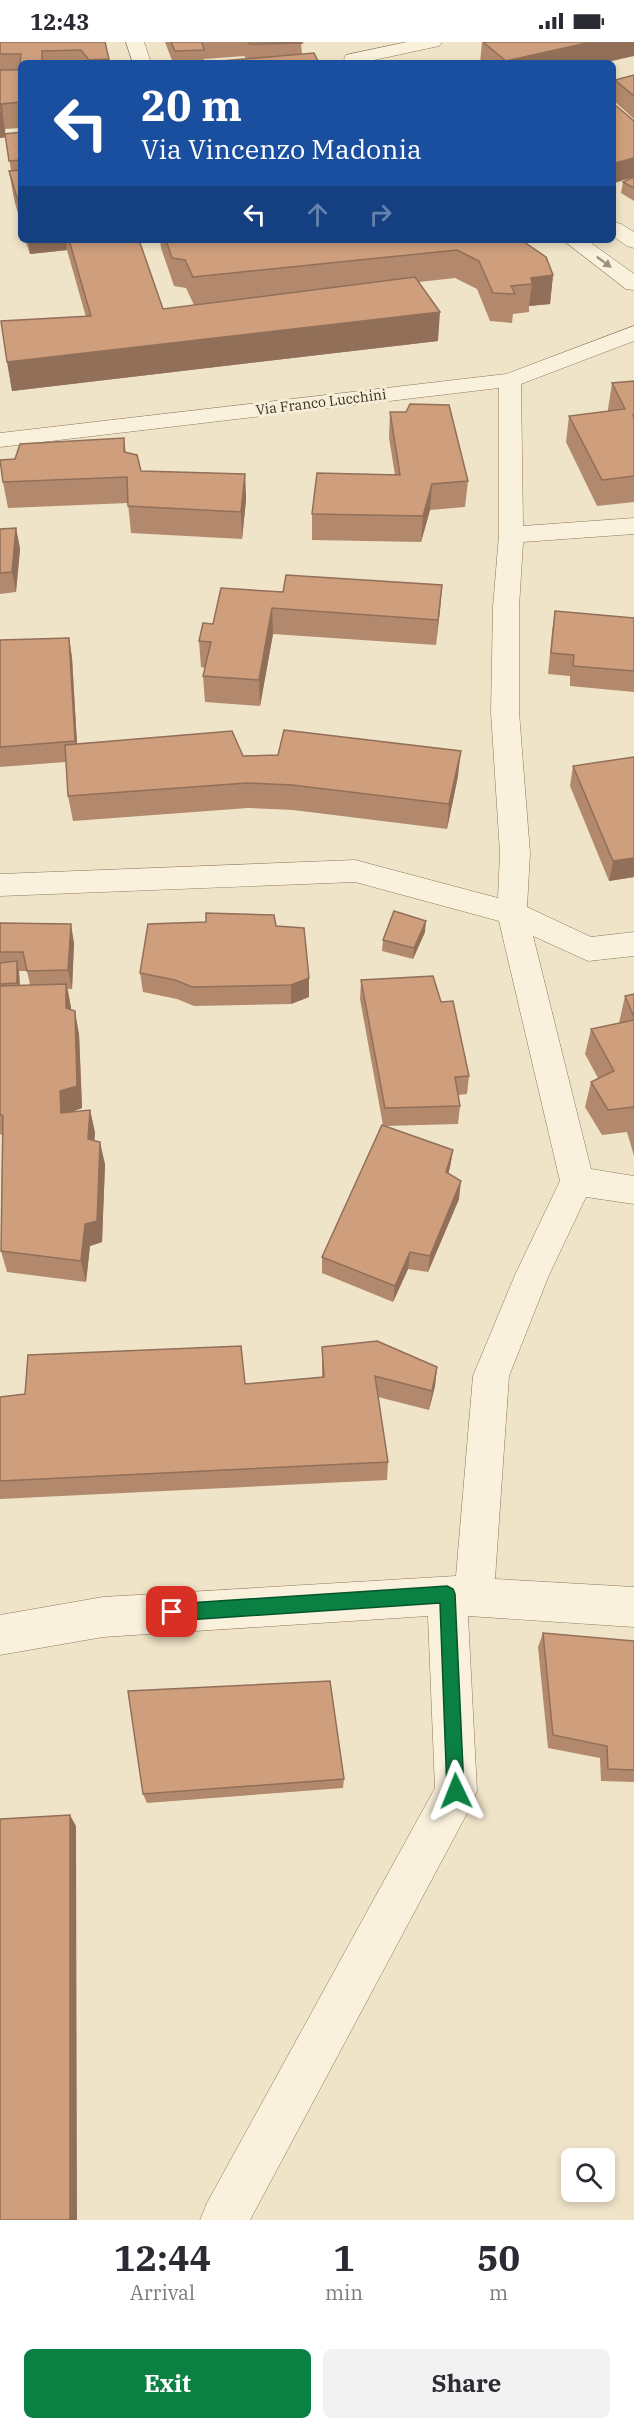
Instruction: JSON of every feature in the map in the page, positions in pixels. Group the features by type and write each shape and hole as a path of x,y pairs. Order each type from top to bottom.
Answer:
{"street":[{"path":"135,42 141,60"},
{"path":"337,42 355,60"},
{"path":"360,60 433,42"},
{"path":"616,229 634,242"},
{"path":"577,243 634,284"},
{"name":"Via Franco Lucchini","path":"0,440 510,380 634,333"},
{"path":"224,2220 456,1791 461,1595 491,1376 532,1275 577,1181 512,913 514,853 505,712 511,535 510,380"},
{"path":"511,535 634,526"},
{"path":"0,885 355,871 512,913 588,949 634,944"},
{"path":"577,1181 634,1190"},
{"path":"0,1635 103,1617 461,1595 634,1607"}],"building":[{"path":"0,42 105,42 109,59 89,60 81,50 42,51 42,60 20,60 21,54 0,54"},
{"path":"171,42 202,42 204,50 175,51"},
{"path":"248,42 301,42 302,43 250,44"},
{"path":"483,42 591,42 510,60 505,60"},
{"path":"314,53 318,60 233,60"},
{"path":"0,70 18,70 18,102 1,104 2,112 0,113"},
{"path":"634,75 634,96 616,81"},
{"path":"616,106 634,121 634,158 616,163"},
{"path":"18,132 18,160 9,161 5,134"},
{"path":"18,170 18,201 9,171"},
{"path":"634,177 634,188 623,182"},
{"path":"70,243 140,243 163,309 415,277 440,312 7,362 1,321 91,316"},
{"path":"167,243 525,243 546,257 553,275 531,278 532,284 511,286 515,294 493,293 479,261 457,250 193,277 185,260 172,258"},
{"path":"634,381 634,476 602,480 569,416 625,409 612,383"},
{"path":"410,404 449,405 468,481 432,484 423,516 312,514 317,473 400,475 390,412 406,412"},
{"path":"124,438 124,452 137,455 141,471 245,474 241,512 128,506 127,477 3,482 0,460 15,459 20,444"},
{"path":"16,528 12,572 0,573 0,529"},
{"path":"286,575 442,585 438,620 272,608 259,680 203,676 211,642 199,641 203,623 213,624 221,588 283,592"},
{"path":"555,611 634,618 634,671 573,666 574,655 551,653"},
{"path":"69,638 75,741 0,747 0,640"},
{"path":"284,730 461,751 449,804 292,785 247,783 68,796 65,745 232,731 243,756 278,755"},
{"path":"634,757 634,858 613,861 573,766"},
{"path":"394,911 426,921 414,948 383,940"},
{"path":"206,913 274,915 276,926 304,928 309,978 291,985 192,987 175,980 140,973 148,924 206,922"},
{"path":"0,923 71,924 68,970 27,971 23,952 0,952"},
{"path":"17,961 17,983 0,984 0,963"},
{"path":"433,976 441,1002 453,1001 469,1076 455,1077 460,1106 385,1108 361,980"},
{"path":"66,984 66,1008 75,1011 77,1086 60,1091 61,1113 90,1110 88,1139 100,1142 97,1221 85,1224 81,1261 1,1251 3,1116 0,1114 0,986"},
{"path":"634,994 634,1017 625,996"},
{"path":"634,1020 634,1109 633,1107 608,1110 591,1082 614,1071 591,1029"},
{"path":"382,1125 453,1150 446,1172 461,1181 430,1256 410,1252 395,1286 322,1257"},
{"path":"377,1341 437,1367 432,1391 375,1376 388,1462 0,1481 0,1397 25,1394 28,1355 241,1346 245,1384 324,1377 322,1347"},
{"path":"543,1633 634,1641 634,1770 608,1769 607,1746 553,1735"},
{"path":"330,1681 344,1779 143,1794 128,1691"},
{"path":"70,1815 70,2220 0,2220 0,1819"}],"route":[{"path":"172,1612 447,1594 456,1791"}]}
